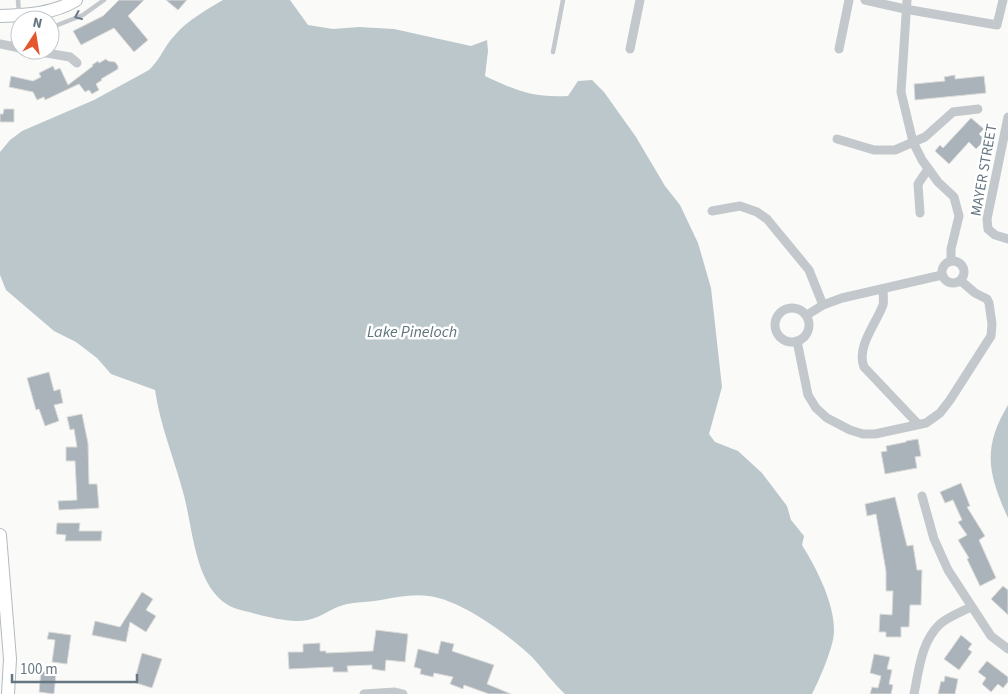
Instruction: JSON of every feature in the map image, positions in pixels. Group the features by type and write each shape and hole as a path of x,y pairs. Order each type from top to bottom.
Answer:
{"street":[{"path":"53,5 76,0"},
{"path":"630,49 640,0"},
{"path":"839,49 849,0"},
{"path":"865,0 906,5 998,25 1003,0"},
{"path":"906,5 901,92 913,142 928,169 954,197 959,216 951,249 951,261"},
{"path":"60,55 70,57 77,63"},
{"path":"837,139 874,150 895,150 925,138 953,112 978,109"},
{"name":"MAYER STREET","path":"1008,116 987,219 988,229 995,236 1008,239"},
{"path":"920,213 918,184 928,169"},
{"path":"712,211 740,206 757,212 767,219 809,270 823,305"},
{"path":"951,261 960,263 965,274 961,281 954,284 947,282 942,275 945,265 951,261"},
{"path":"806,315 823,305 842,298 942,275"},
{"path":"797,341 808,395 816,408 827,418 850,430 863,434 875,434 926,422 940,413 950,400 991,336 989,303 987,299 975,293 961,281"},
{"path":"883,289 884,302 870,331 861,361 864,368 918,424"},
{"path":"789,308 797,308 806,315 809,323 807,333 797,341 790,342 784,340 779,335 775,325 779,314 789,308"},
{"path":"922,496 934,539 948,570 991,636 1008,649"},
{"path":"0,535 3,605 10,659 8,694"},
{"path":"914,694 924,649 930,636 941,623 971,607"},
{"path":"364,694 396,692 403,694"}],"lane":[{"path":"60,24 83,15 104,0"},
{"path":"553,52 563,0"}],"water":[{"name":"Lake Pineloch","path":"223,0 290,0 308,25 333,29 359,27 394,29 471,46 487,40 488,51 485,76 496,81 535,95 568,96 578,81 592,80 604,92 636,137 665,186 680,205 698,243 711,288 722,387 709,434 715,442 738,451 762,473 787,506 791,520 804,536 802,545 820,578 830,604 833,616 833,640 812,694 565,694 532,657 511,639 470,611 442,599 423,595 351,603 337,607 313,619 295,621 238,609 228,605 217,596 208,584 201,569 183,492 164,429 155,390 111,374 97,358 76,342 54,331 6,290 0,275 0,152 10,140 22,131 94,100 149,70 171,39 180,30"},
{"path":"1008,405 1008,518 992,474 991,448 994,435"}],"building":[{"path":"119,0 144,0 128,16 148,40 134,52 114,28 81,45 73,31 103,16"},
{"path":"166,0 187,0 178,10"},
{"path":"106,59 115,62 118,69 101,79 96,84 99,90 92,94 89,90 85,92 79,84 45,100 44,97 37,100 33,92 9,87 11,76 33,81 41,77 39,73 53,66 55,70 60,68 68,85 92,65"},
{"path":"955,75 955,79 984,76 986,93 915,100 914,84 945,81 944,77"},
{"path":"4,109 14,109 14,122 0,122 0,114 3,114"},
{"path":"971,118 984,129 979,134 985,140 976,149 969,142 949,164 935,151 940,145 943,148"},
{"path":"49,372 54,391 60,389 63,403 54,405 59,421 45,426 39,409 36,410 27,378"},
{"path":"82,414 88,443 89,484 97,484 99,508 59,510 58,501 77,500 75,461 66,461 66,447 77,447 74,429 70,430 67,417"},
{"path":"918,439 921,456 915,457 917,468 885,474 881,452 887,451 886,446"},
{"path":"961,483 970,506 967,507 985,536 979,540 996,578 980,586 967,559 969,558 958,540 967,535 958,522 962,520 953,500 945,503 940,492"},
{"path":"895,497 907,546 913,545 917,570 922,570 921,605 910,605 909,627 901,627 901,637 886,637 886,632 879,632 880,614 892,615 893,591 886,591 886,571 876,514 867,516 865,504"},
{"path":"57,523 80,523 79,531 102,531 101,541 65,541 66,535 56,534"},
{"path":"1003,586 1008,590 1008,615 991,599"},
{"path":"142,592 153,599 146,610 156,616 146,632 130,622 126,642 92,635 95,621 120,627"},
{"path":"376,630 408,634 405,662 386,660 385,671 372,669 372,665 347,666 348,672 333,672 333,667 289,669 288,652 303,652 303,644 320,643 320,651 326,651 326,653 373,651"},
{"path":"49,632 71,635 67,664 52,662 55,640 47,639"},
{"path":"961,635 972,644 968,649 972,652 959,670 944,659"},
{"path":"441,641 454,644 452,651 494,665 487,684 511,694 489,694 464,685 463,689 450,684 453,677 434,673 433,677 420,674 421,669 414,667 418,649 438,654"},
{"path":"142,653 162,659 152,688 136,683 138,676 136,675"},
{"path":"874,654 890,657 887,669 892,670 889,684 893,685 891,694 870,694 872,687 878,688 881,676 870,673"},
{"path":"987,661 1008,677 1008,682 1003,688 998,684 991,692 982,684 986,678 978,672"},
{"path":"41,671 56,673 54,694 39,692"},
{"path":"945,676 958,679 955,694 938,694 941,681 944,682"}]}
